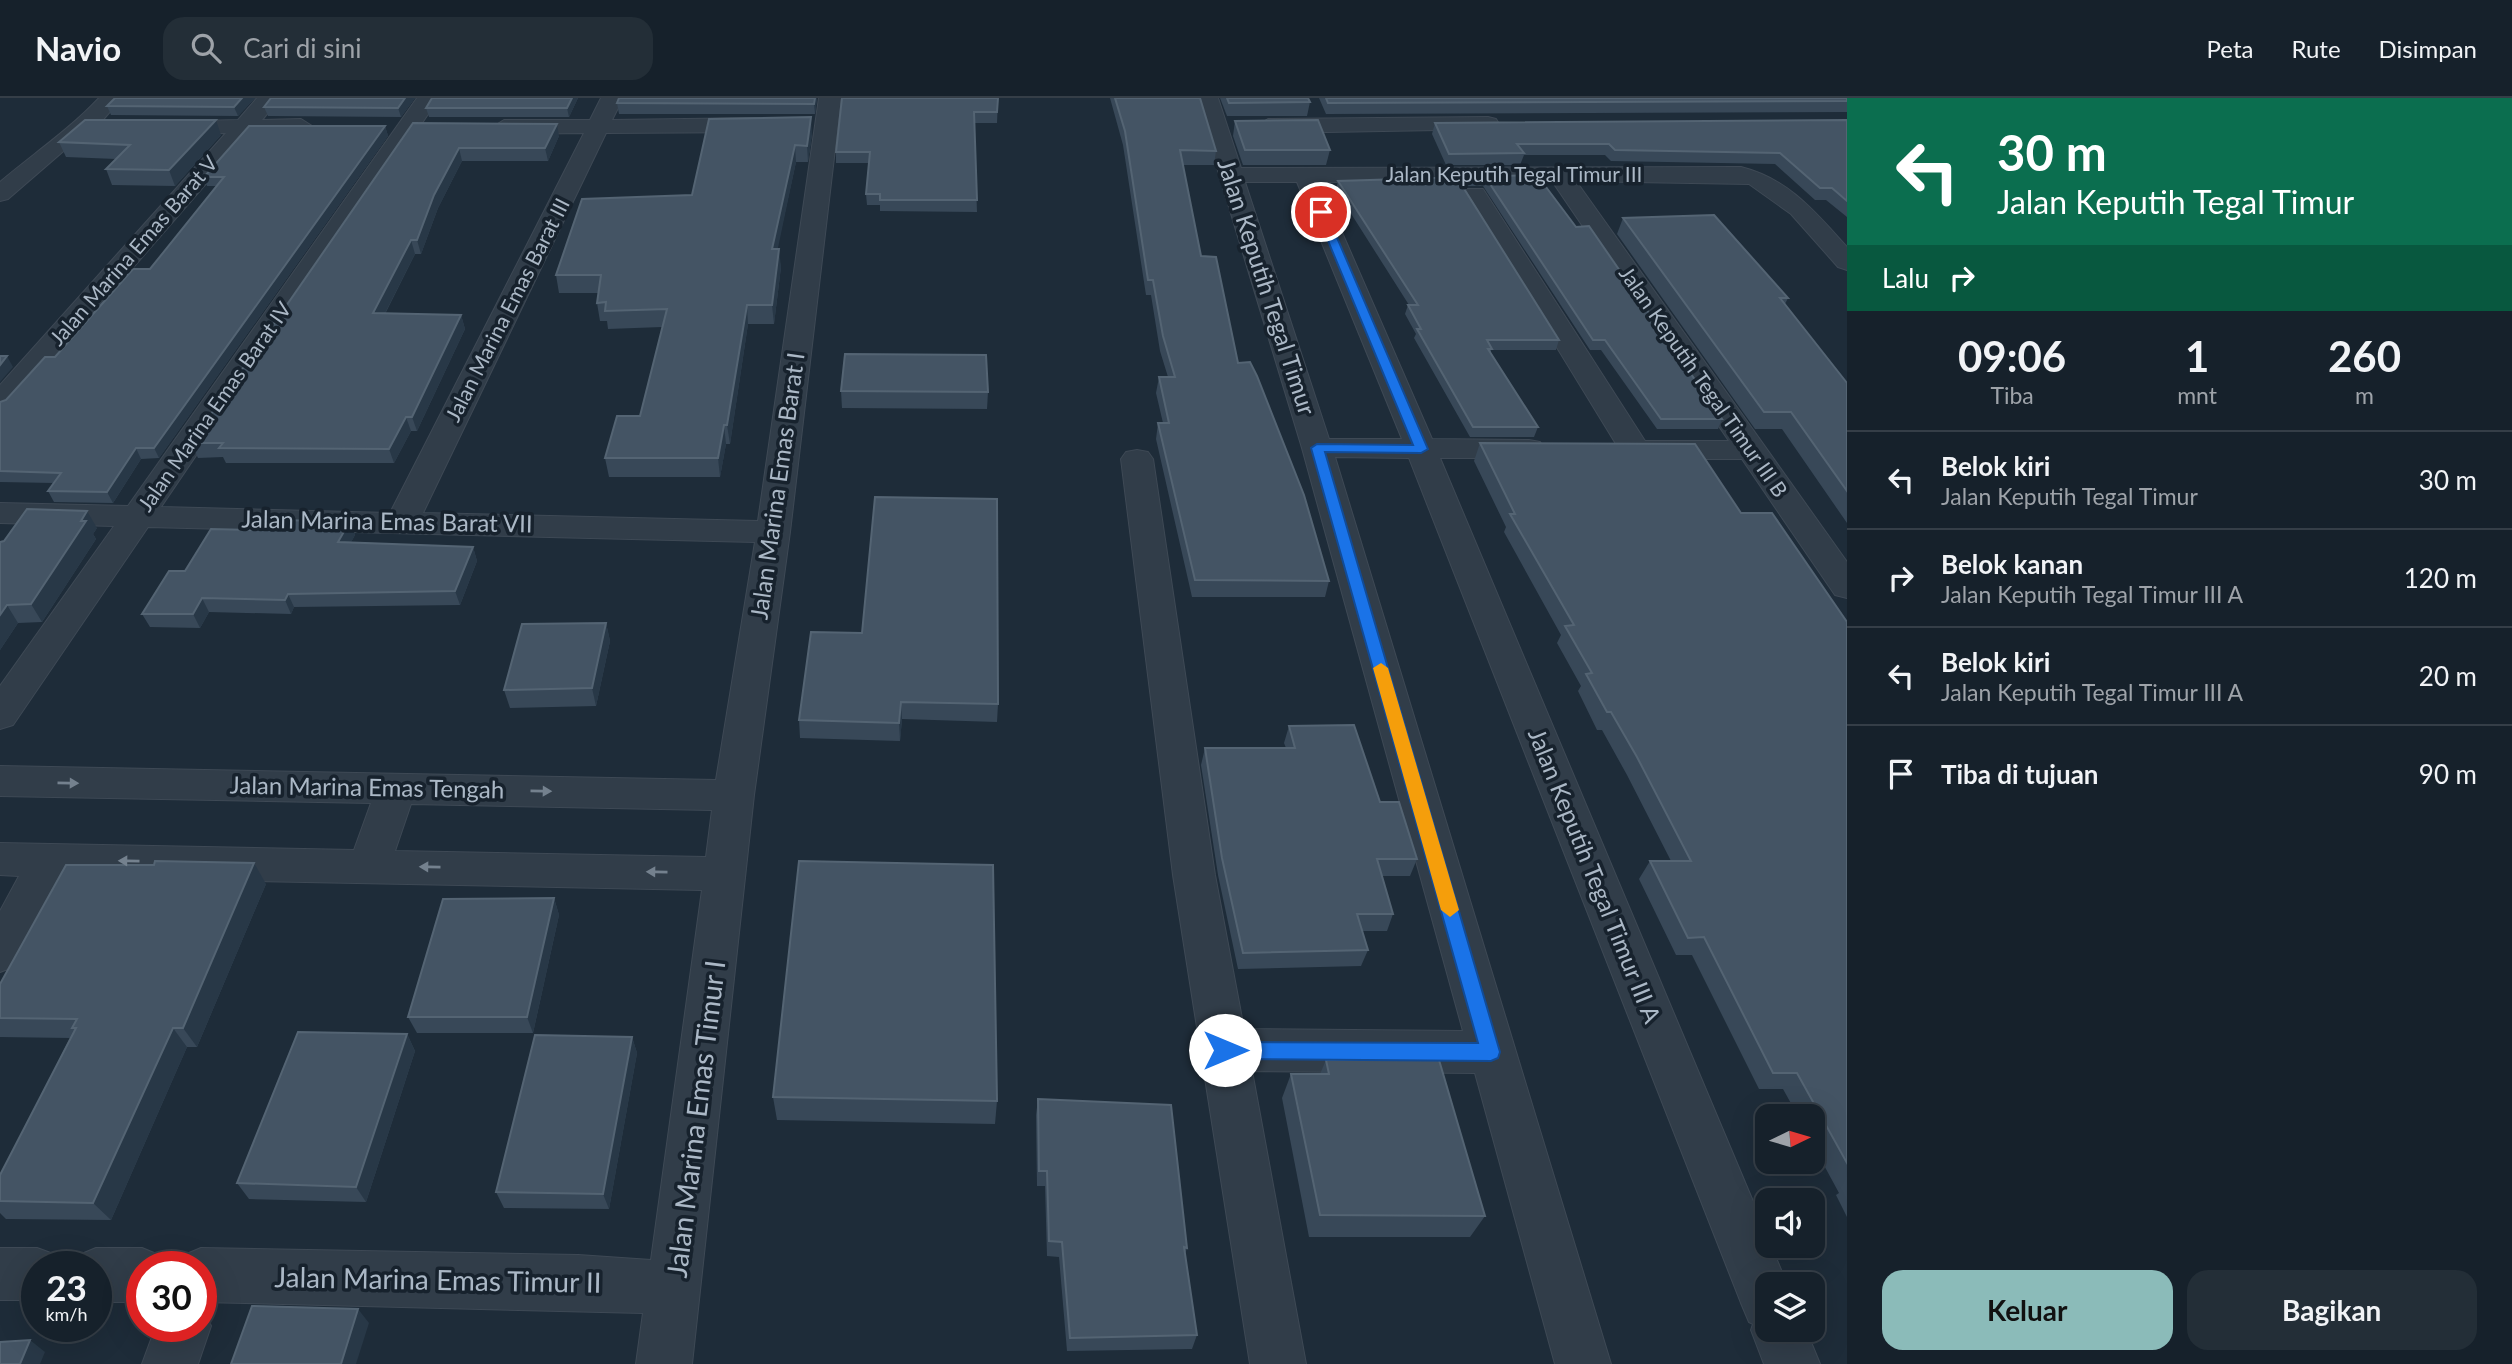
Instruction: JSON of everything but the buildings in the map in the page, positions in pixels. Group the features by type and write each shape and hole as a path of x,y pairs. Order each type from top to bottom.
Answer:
{"street":[{"path":"0,194 59,143 86,125 111,98"},
{"name":"Jalan Marina Emas Barat V","path":"0,403 269,98"},
{"name":"Jalan Marina Emas Barat IV","path":"0,715 428,98"},
{"name":"Jalan Marina Emas Barat III","path":"402,522 612,98"},
{"path":"1211,112 1503,124"},
{"name":"Jalan Keputih Tegal Timur","path":"1211,112 1317,448 1583,1364"},
{"name":"Jalan Marina Emas Barat I","path":"726,874 734,795 774,532 822,115"},
{"path":"86,125 118,127"},
{"path":"476,127 785,125"},
{"path":"146,127 325,127"},
{"name":"Jalan Keputih Tegal Timur III","path":"1229,175 1756,176 1780,193 1847,262"},
{"name":"Jalan Keputih Tegal Timur III A","path":"1306,176 1421,449 1755,1272"},
{"name":"Jalan Keputih Tegal Timur III B","path":"1560,176 1748,450 1847,587"},
{"path":"1475,194 1635,450"},
{"path":"1317,448 1555,450"},
{"path":"1595,450 1748,450"},
{"path":"1137,459 1194,875 1278,1364"},
{"name":"Jalan Marina Emas Barat VII","path":"0,513 774,532"},
{"name":"Jalan Marina Emas Tengah","path":"0,781 734,795"},
{"path":"369,866 396,789"},
{"path":"0,859 726,874"},
{"path":"0,953 50,859"},
{"name":"Jalan Marina Emas Timur I","path":"664,1364 726,874"},
{"path":"1225,1050 1491,1052"},
{"path":"0,1274 21,1274"},
{"name":"Jalan Marina Emas Timur II","path":"217,1277 578,1282 675,1288"},
{"path":"170,1364 178,1342"},
{"path":"1784,1342 1792,1364"}],"slow traffic":[{"path":"1381,668 1450,910"}],"route":[{"path":"1225,1050 1491,1052 1317,448 1421,449 1321,212"}]}
